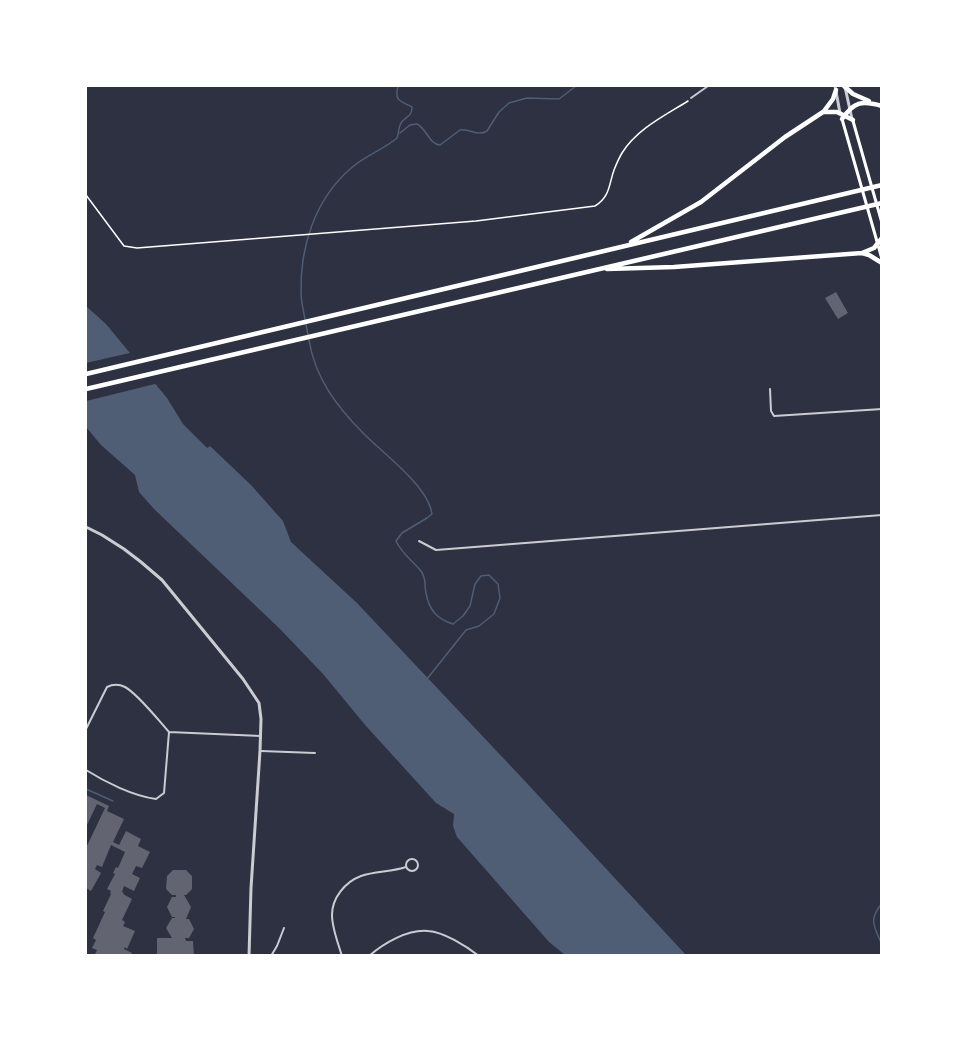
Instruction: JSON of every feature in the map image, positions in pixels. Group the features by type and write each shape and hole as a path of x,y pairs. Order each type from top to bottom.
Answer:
{"highway":[{"path":"844,86 853,94 879,105"},
{"path":"625,245 701,202 785,137 823,112 833,99 836,88"},
{"path":"842,116 858,103 879,105"},
{"path":"823,112 831,111 853,120"},
{"path":"86,374 882,185"},
{"path":"86,389 882,203"},
{"path":"595,270 674,267 862,253 877,245 881,238 874,233"},
{"path":"862,253 882,261"}],"main road":[{"path":"842,116 882,261"},
{"path":"853,120 882,223"}],"street":[{"path":"691,98 708,86"},
{"path":"844,86 853,120"},
{"path":"836,88 842,116"},
{"path":"770,389 771,411 774,416 882,409"},
{"path":"419,542 436,550 882,515"},
{"path":"847,518 848,523"},
{"path":"86,527 110,539 154,573 172,592 256,697 261,712 261,736 249,956"},
{"path":"86,729 107,687 113,684 124,686 133,693 169,732 261,736"},
{"path":"86,771 122,788 156,799 164,793 169,732"},
{"path":"260,751 315,753"},
{"path":"342,956 332,913 339,893 348,883 360,876 406,867 414,871 417,868 417,860 411,858 406,861 406,867"},
{"path":"271,956 284,928"},
{"path":"369,956 398,937 422,931 442,934 479,956"},
{"path":"470,956 472,951"}],"path":[{"path":"86,195 124,246 129,247 234,241 476,220 595,206 602,202 609,191 614,170 623,152 644,128 691,98"}],"water":[{"path":"86,306 106,324 167,398 183,424 207,448 210,446 251,485 283,521 291,542 357,603 686,955 565,955 549,942 457,837 453,826 454,814 436,803 366,726 323,674 280,629 154,509 139,492 135,475 101,445 86,427"}],"pier":[{"path":"134,352 159,383 86,401 86,363"}],"building":[{"path":"836,292 848,313 838,319 825,298"},
{"path":"86,795 109,806 107,811 124,819 113,842 119,845 126,831 141,839 138,846 150,852 142,868 136,866 132,874 140,878 134,891 124,886 122,892 132,899 122,920 125,922 123,926 135,931 127,949 125,947 124,949 132,953 131,956 94,956 97,950 92,948 96,940 93,938 111,894 111,891 107,889 125,852 111,845 102,867 97,865 95,869 101,873 91,891 86,888 86,848 105,808 97,804 86,827"},
{"path":"173,870 186,870 192,876 192,889 184,895 191,907 186,919 189,919 194,929 189,938 185,938 186,941 193,941 194,956 157,956 157,938 172,938 166,928 175,917 172,917 167,907 172,897 176,895 172,895 166,889 167,876"}],"waterway":[{"path":"305,320 301,296 301,275 312,225 327,195 338,181 355,164 397,138 400,125 412,110 412,107 398,98 398,86"},
{"path":"400,133 410,125 417,124 433,142 440,145 460,130 480,133 487,131 499,112 509,103 527,98 559,99 576,86"},
{"path":"306,325 308,335"},
{"path":"309,340 316,367 336,402 364,434 414,482 429,503 432,514 402,533 396,541 401,550 423,574 427,599 435,613 453,624 470,606 475,584 481,576 489,575 498,584 500,598 494,614 479,626 466,630 427,679"},
{"path":"86,789 113,801"},
{"path":"882,903 874,919 882,945"}]}
